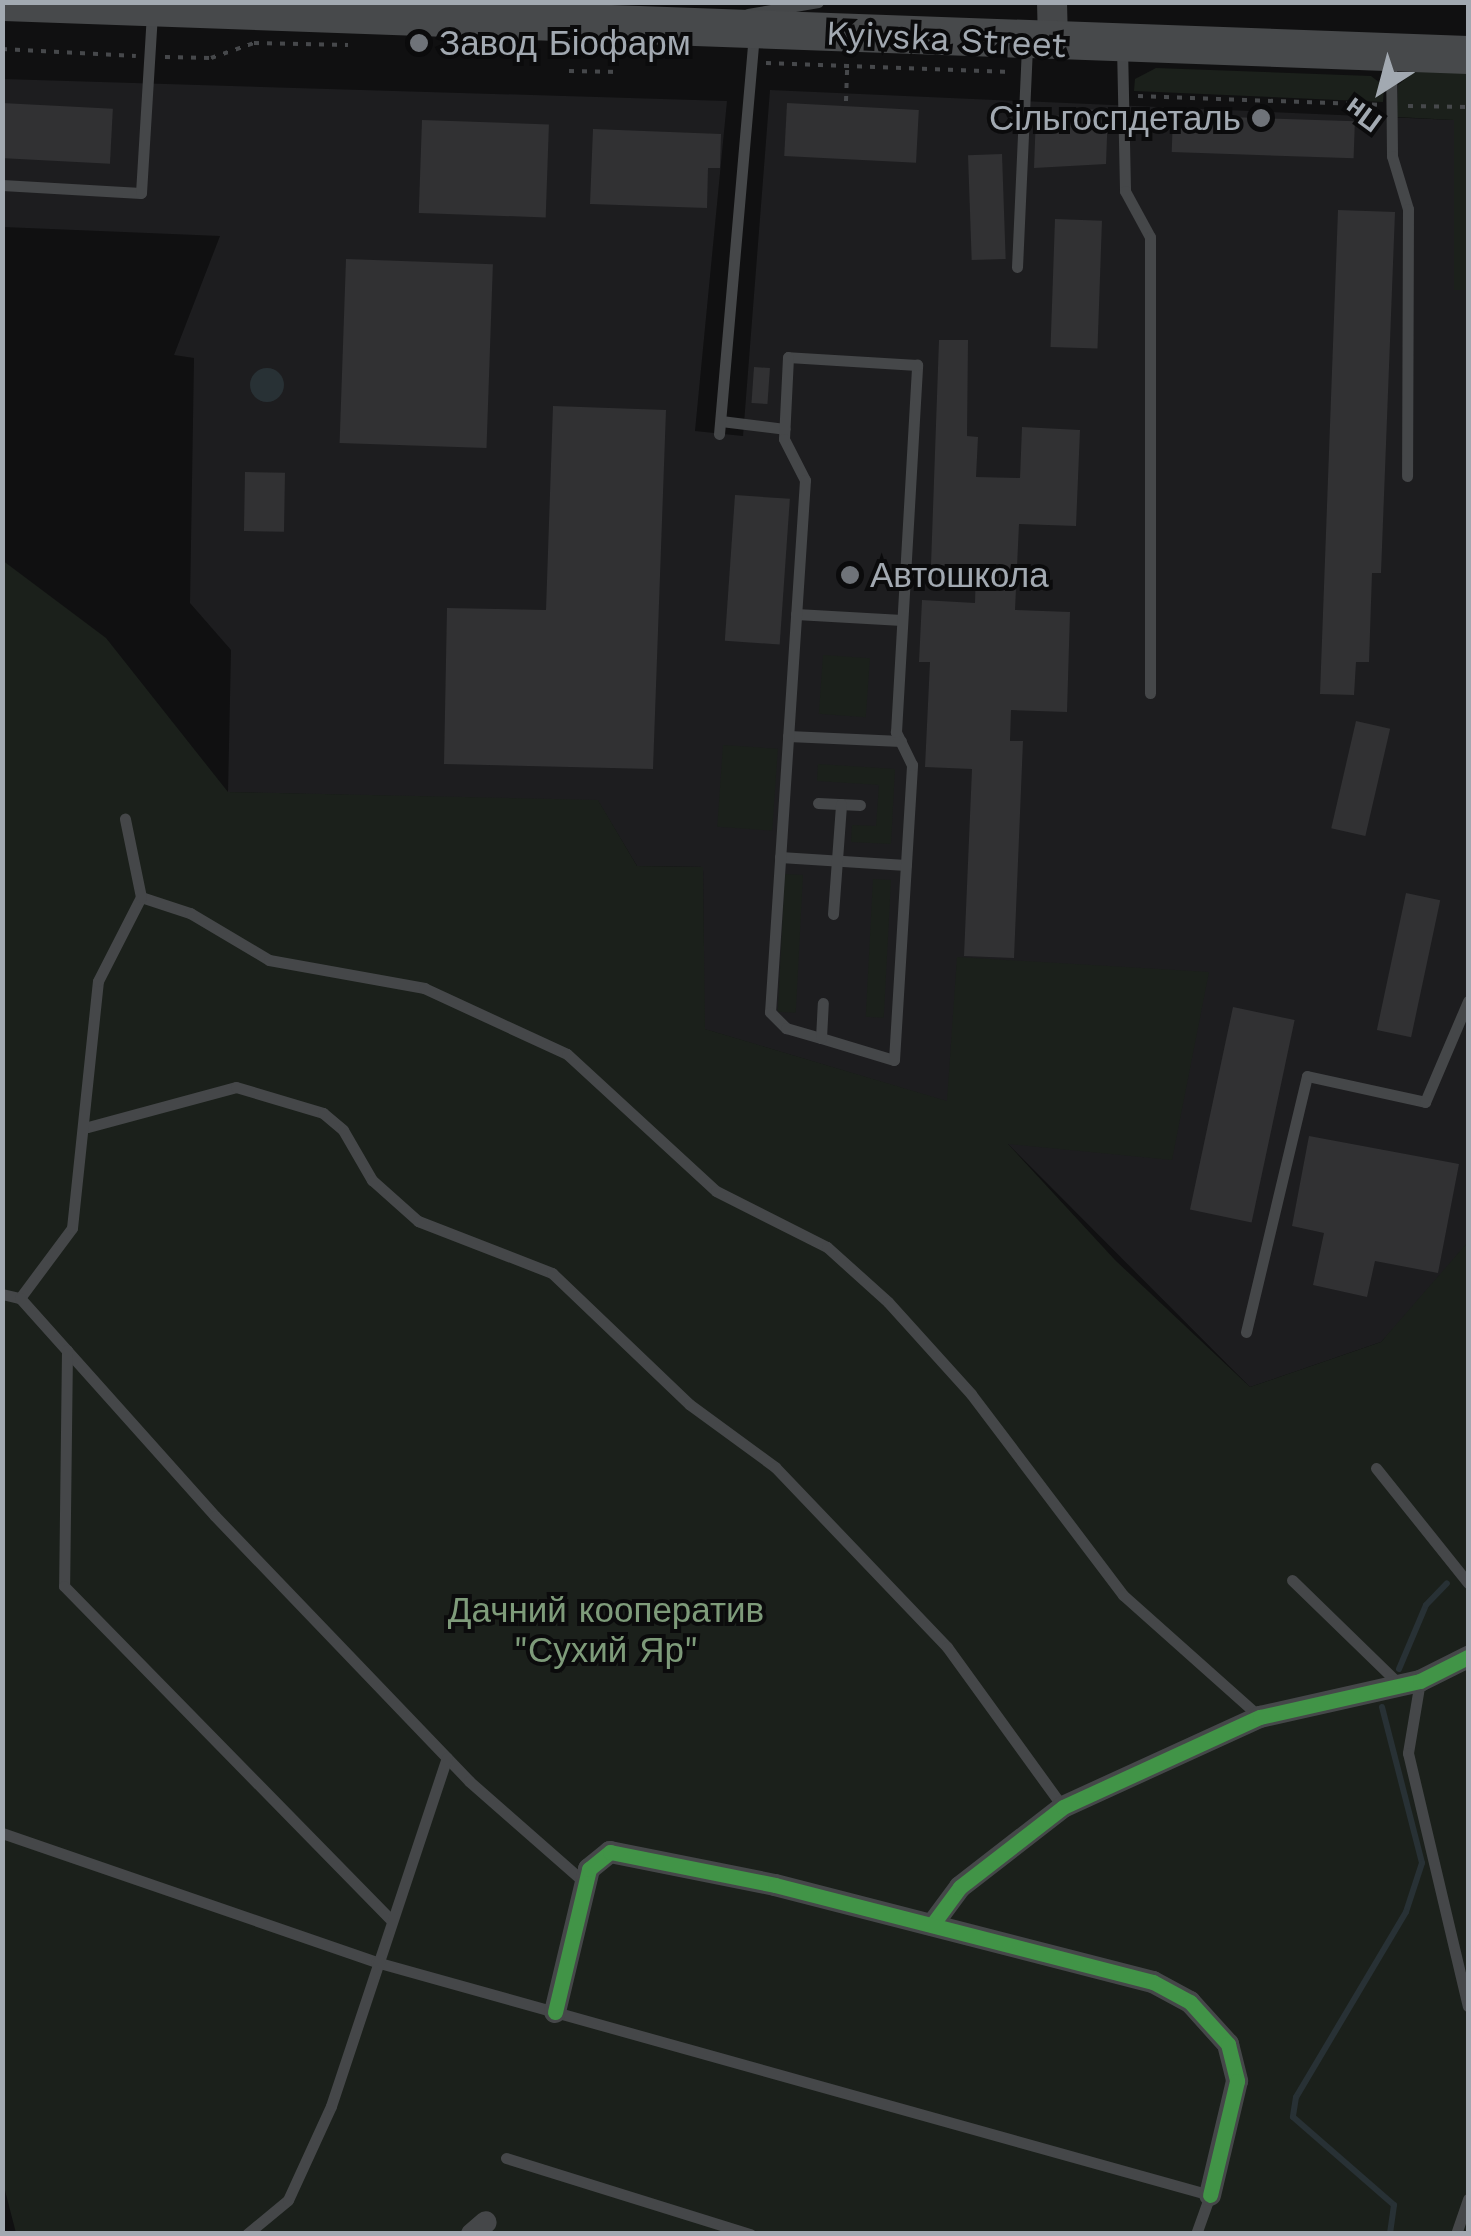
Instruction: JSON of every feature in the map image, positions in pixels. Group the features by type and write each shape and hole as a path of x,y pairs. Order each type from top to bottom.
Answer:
{"main road":[{"name":"Kyivska Street","path":"4,2 153,10 266,7 579,11 753,46 1035,53 1122,46 1468,55"}],"street":[{"path":"1035,53 1052,2"},
{"path":"932,1925 960,1887 1063,1807 1260,1717 1411,1683 1468,1657"},
{"path":"555,2012 586,1883 596,1858 610,1852 932,1925 1153,1982 1212,2021 1237,2081 1210,2195"}],"lane":[{"path":"674,28 818,2"},
{"path":"2,184 141,194 153,10"},
{"path":"753,46 720,427 784,429"},
{"path":"1122,46 1124,191 1150,237 1150,694"},
{"path":"1017,267 1035,53"},
{"path":"1391,54 1392,156 1408,209 1407,476"},
{"path":"788,357 916,365 902,620 901,742 912,765 894,1060 786,1028 770,1012 796,614 805,480 784,429 788,357"},
{"path":"796,614 902,620"},
{"path":"788,736 901,742"},
{"path":"818,803 860,805"},
{"path":"833,914 841,804"},
{"path":"20,1298 72,1228 88,1127 98,982 141,897 125,819"},
{"path":"780,857 906,866"},
{"path":"141,897 190,913 268,960 424,988 567,1054 716,1191 827,1247 888,1302 971,1394 1123,1595 1260,1717"},
{"path":"1246,1332 1307,1076 1425,1102 1468,1000"},
{"path":"820,1038 823,1004"},
{"path":"88,1127 236,1087 323,1113 343,1130 372,1180 418,1221 552,1273 688,1404 775,1467 947,1647 1063,1807"},
{"path":"2,1294 20,1298 447,1758 586,1883"},
{"path":"67,1350 64,1586 390,1919"},
{"path":"1376,1468 1468,1582"},
{"path":"1292,1580 1365,1659 1411,1683 1408,1753 1468,2006"},
{"path":"247,2234 288,2200 332,2106 390,1919 447,1758"},
{"path":"2,1833 376,1962 1210,2195 1196,2234"},
{"path":"506,2158 750,2234"},
{"path":"1456,2234 1468,2200"}],"path":[{"path":"2,49 211,58 254,43 353,46"},
{"path":"753,46 847,66 1035,53"},
{"path":"846,101 847,66"},
{"path":"570,71 620,72"},
{"path":"1123,95 1468,107"}],"shaded area":[{"path":"3,79 727,101 695,431 743,436 770,90 1454,120 1454,290 1468,290 1468,1242 1439,1281 1381,1342 1250,1387 1007,1143 948,1102 704,1029 703,867 637,866 598,801 228,792 231,650 190,603 194,358 174,355 220,236 3,227"},
{"path":"267,368 279,373 284,385 279,397 267,402 255,397 250,385 255,373"}],"green space":[{"path":"1156,68 1371,76 1384,86 1383,102 1134,91 1135,79"},
{"path":"1414,72 1468,72 1468,290 1454,290 1454,120 1397,117 1398,85"},
{"name":"Дачний кооператив \"Сухий Яр\"","path":"2,560 106,638 228,792 598,800 637,866 703,867 705,1029 947,1101 957,957 1209,972 1172,1160 1008,1144 1115,1260 1250,1387 1381,1342 1468,1242 1468,2233 16,2233 2,2179"},
{"path":"823,655 870,658 866,717 819,714"},
{"path":"723,745 778,749 772,831 717,827"},
{"path":"818,764 895,769 891,844 851,842 852,825 876,826 879,785 817,781"},
{"path":"785,874 803,875 796,1013 778,1012"},
{"path":"873,879 891,880 884,1018 866,1017"}],"building":[{"path":"2,103 113,109 110,164 2,158"},
{"path":"787,103 919,110 916,163 784,156"},
{"path":"1072,109 1108,110 1106,164 1034,168 1036,115 1072,116"},
{"path":"1173,115 1355,121 1354,158 1172,152"},
{"path":"422,120 549,124 546,217 419,213"},
{"path":"593,129 721,134 720,168 708,168 707,208 590,204"},
{"path":"1002,154 1006,259 972,260 968,155"},
{"path":"1338,210 1395,212 1381,573 1372,573 1369,662 1356,662 1354,695 1320,694"},
{"path":"1055,219 1102,221 1098,349 1051,347"},
{"path":"346,259 493,264 486,448 340,443"},
{"path":"939,340 968,340 967,436 978,437 976,477 1020,478 1022,427 1080,430 1076,526 1019,524 1015,610 1070,612 1067,712 1011,710 1010,741 1023,741 1014,958 964,956 972,769 925,767 930,662 919,662 922,600 975,603 976,567 931,565"},
{"path":"754,367 770,368 767,404 751,403"},
{"path":"553,406 666,410 653,769 444,764 447,608 546,610"},
{"path":"245,472 285,473 284,532 244,531"},
{"path":"735,495 790,499 780,644 725,641"},
{"path":"1356,721 1390,729 1365,836 1331,828"},
{"path":"1406,893 1440,900 1411,1037 1377,1030"},
{"path":"1233,1007 1295,1020 1252,1223 1190,1209"},
{"path":"1309,1136 1459,1164 1438,1273 1375,1261 1367,1297 1313,1285 1324,1233 1292,1226"}],"waterway":[{"path":"1399,1669 1426,1605 1447,1583"},
{"path":"1382,1707 1422,1863 1406,1912 1296,2097 1293,2117 1394,2205 1390,2234"}],"cycle path":[{"path":"932,1925 960,1887 1063,1807 1260,1717 1420,1681 1468,1657"},
{"path":"555,2012 589,1869 610,1852 775,1885 1153,1982 1190,2002 1228,2044 1237,2081 1210,2195"}],"place":[{"name":"Завод Біофарм","path":"419,43"},
{"name":"Сільгоспдеталь","path":"1261,118"},
{"name":"Автошкола","path":"850,575"}]}
